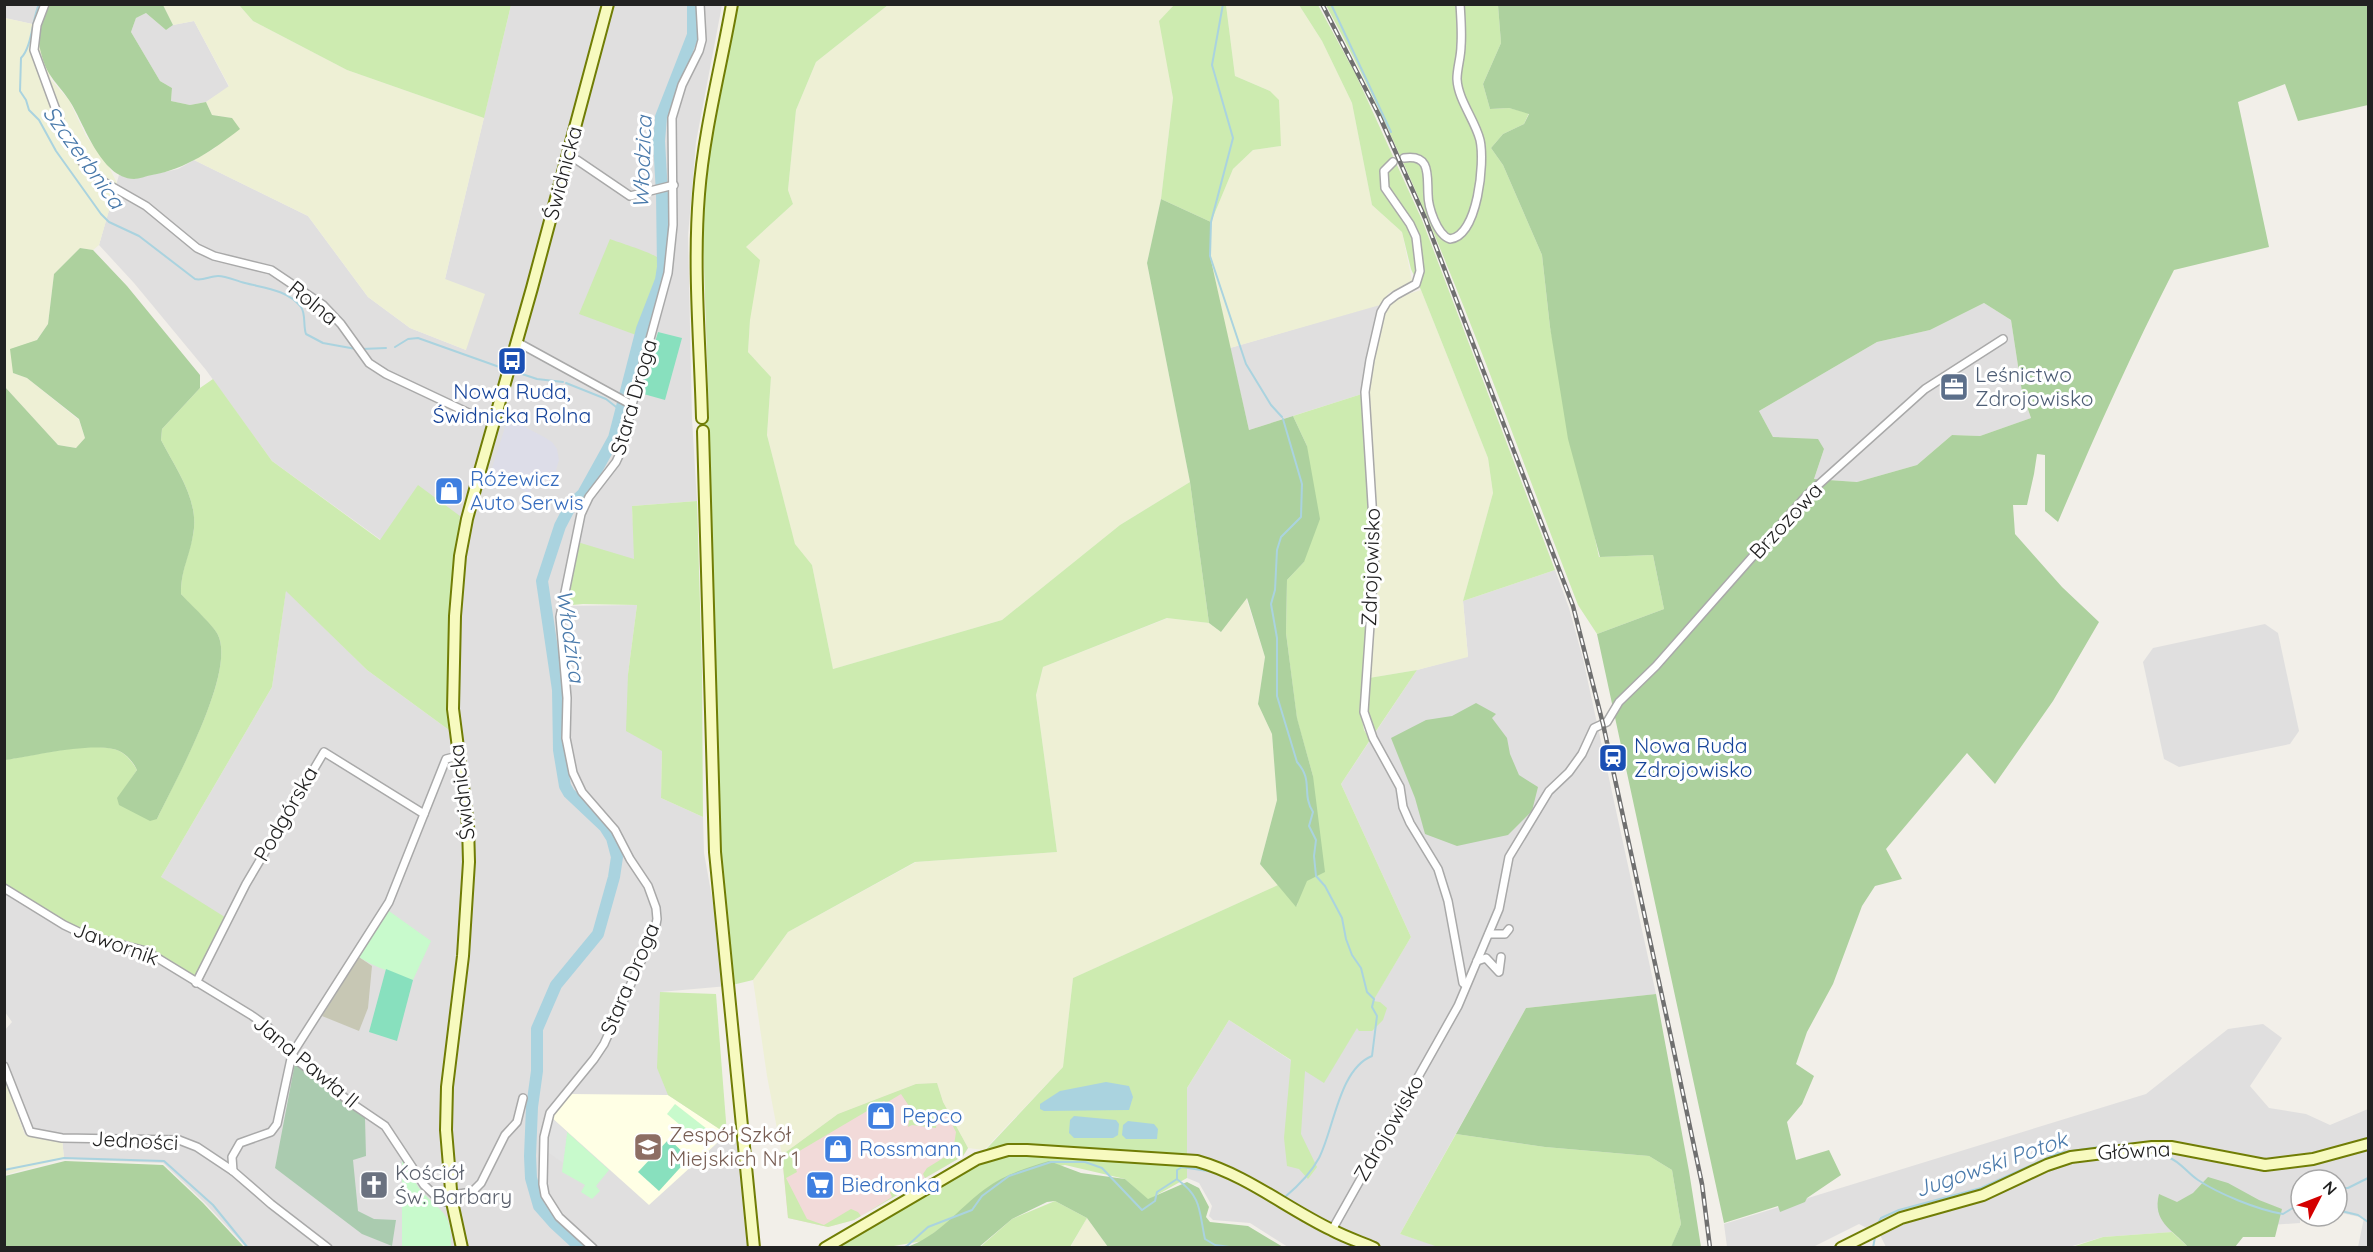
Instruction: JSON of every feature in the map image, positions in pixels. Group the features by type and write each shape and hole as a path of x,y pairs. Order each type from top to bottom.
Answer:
{"street":[{"name":"Rolna","path":"45,4 37,25 34,50 67,141 87,169 97,178 146,206 197,248 214,256 271,270 323,305 341,324 369,363 386,375 473,415 494,420"},
{"name":"Świdnicka","path":"462,1248 452,1199 446,1130 447,1088 463,956 469,862 468,825 454,728 452,676 460,556 467,519 568,157 608,4"},
{"name":"Stara Droga","path":"594,1248 559,1216 545,1195 543,1184 546,1123 550,1113 594,1059 603,1044 655,930 657,919 648,886 630,859 615,830 582,792 573,773 566,738 567,698 560,617 581,514 589,498 620,456 630,405 668,273 673,241 672,118 682,85 702,40 700,4"},
{"path":"702,418 697,236 699,194 704,144 732,4"},
{"path":"1404,158 1414,158 1426,166 1429,177 1428,199 1440,232 1446,238 1455,239 1461,235 1473,218 1482,148 1459,90 1457,78 1462,44 1460,4"},
{"path":"568,157 577,160 625,195 636,196 672,186"},
{"name":"Zdrojowisko","path":"1394,162 1384,171 1385,188 1416,237 1420,271 1416,284 1396,295 1381,312 1371,351 1365,392 1375,552 1364,712 1373,738 1400,787 1410,823 1438,869 1449,901 1463,983 1466,985"},
{"name":"Brzozowa","path":"1594,728 1607,722 1619,702 1656,666 1807,495 1925,389 2003,339"},
{"path":"517,342 630,405"},
{"path":"703,431 714,852 754,1248"},
{"name":"Zdrojowisko","path":"1332,1230 1451,1020 1499,909 1509,857 1549,791 1569,772 1581,754 1594,728"},
{"name":"Podgórska","path":"196,983 246,884 324,752 424,814"},
{"path":"233,1171 232,1157 240,1143 271,1132 277,1124 292,1054 389,902 446,759 458,756"},
{"name":"Jawornik","path":"4,888 68,927 101,941 146,951 196,983"},
{"path":"1489,934 1505,934 1509,929"},
{"path":"1477,961 1486,958 1499,972 1501,957"},
{"name":"Jana Pawła II","path":"196,983 251,1015 268,1028 292,1054 354,1105 386,1126 424,1185 442,1202 452,1199"},
{"name":"Jedności","path":"4,1066 18,1096 30,1132 62,1138 179,1140 198,1147 233,1171 270,1204 328,1248"},
{"path":"452,1199 472,1192 482,1183 505,1135 517,1122 524,1098"},
{"name":"Główna","path":"1841,1248 1917,1212 1983,1195 2059,1160 2121,1150 2171,1147 2265,1165 2313,1159 2368,1144"},
{"path":"825,1248 977,1159 1008,1150 1197,1161 1217,1166 1332,1230 1374,1248"}],"shaded area":[{"path":"5,5 45,5 37,25 5,18"},
{"path":"163,5 239,5 253,21 347,70 484,118 445,279 485,294 466,350 410,328 368,297 308,216 194,160 215,148 232,118 212,115 206,102 229,86 194,21 173,25"},
{"path":"511,5 722,5 696,142 688,236 692,419 697,501 632,506 635,559 561,606 637,605 628,674 662,751 661,798 703,817 704,853 728,986 660,992 727,1134 743,1142 749,1247 246,1247 163,1163 64,1159 62,1138 25,1135 5,1073 5,1030 12,1022 5,1012 4,888 196,983 161,877 272,687 286,590 367,670 449,730 381,540 272,461 206,370 134,283 99,245 119,175 133,179 178,169 194,160 308,216 368,297 410,328 466,350 445,279"},
{"path":"888,5 1174,5 1160,21 1173,98 1161,199 1147,263 1190,482 1120,525 1002,620 833,669 812,565 795,545 767,435 771,377 748,352 750,320 746,247 793,204 788,190 796,110 816,62"},
{"path":"1226,5 1299,5 1322,41 1352,103 1372,205 1402,232 1412,281 1389,293 1380,305 1230,348 1210,256 1211,222 1233,169 1253,150 1281,146 1270,91 1235,76"},
{"path":"146,13 166,30 173,25 194,21 229,87 206,102 190,105 171,101 172,88 160,81 131,32 136,18"},
{"path":"5,18 37,25 51,80 69,100 86,136 108,165 117,183 99,245 93,250 80,248 54,274 48,324 13,373 27,378 79,420 85,438 76,448 58,445 5,387"},
{"path":"1421,290 1488,458 1493,493 1463,601 1468,657 1417,670 1369,678 1365,393 1377,322 1389,305 1405,295"},
{"path":"1387,302 1365,393 1249,430 1230,348"},
{"path":"1984,303 2011,320 2022,392 2031,418 1980,436 1952,435 1917,465 1857,482 1814,479 1824,449 1773,437 1759,411 1877,342 1930,330"},
{"path":"508,418 552,442 557,449 559,460 554,477 545,485 537,482 532,484 530,494 501,479 498,483 492,480 484,481 489,468 492,468"},
{"path":"1555,570 1569,608 1583,659 1656,994 1526,1008 1400,1234 1441,1247 1288,1247 1250,1223 1213,1220 1209,1216 1212,1206 1199,1183 1187,1178 1187,1088 1229,1020 1324,1082 1411,937 1341,784 1417,670 1468,656 1463,601"},
{"path":"1246,598 1265,657 1258,704 1272,734 1277,800 1260,864 1278,885 1073,978 1063,1067 984,1150 968,1148 943,1102 937,1083 916,1084 838,1114 782,1155 767,1076 753,980 788,932 916,862 1057,852 1036,695 1043,667 1168,618 1209,623 1221,632"},
{"path":"2265,624 2278,633 2299,731 2290,744 2179,767 2164,759 2143,662 2153,648"},
{"path":"359,957 372,966 368,1008 359,1031 322,1016"},
{"path":"2263,1024 2282,1038 2250,1086 2269,1108 2306,1114 2330,1125 2368,1109 2368,1247 2358,1247 2364,1218 2349,1215 2349,1168 2289,1168 2289,1224 2103,1237 2069,1247 1886,1247 1880,1235 1859,1224 1813,1247 1727,1247 1724,1224 2146,1094 2228,1029"},
{"path":"295,1063 365,1118 366,1156 353,1160 358,1211 374,1219 396,1220 392,1246 362,1234 275,1168"},
{"path":"4,1077 25,1135 62,1138 64,1158 5,1175"},
{"path":"937,1083 943,1102 968,1148 963,1156 854,1220 828,1227 788,1218 782,1155 838,1114 916,1084"},
{"name":"Zespół Szkół Miejskich Nr 1","path":"569,1094 668,1095 727,1134 649,1205 552,1118"},
{"path":"552,1118 567,1132 563,1163 546,1151 546,1138"},
{"path":"1087,1218 1108,1247 1070,1248"}],"green space":[{"path":"45,5 163,5 173,25 166,30 146,13 136,18 131,32 160,81 172,88 171,101 190,105 206,102 212,115 232,118 240,129 209,151 176,168 136,179 122,176 102,159 69,100 46,68 38,34"},
{"path":"239,5 511,5 484,118 347,70 253,21"},
{"path":"738,5 888,5 816,62 796,110 788,190 793,204 746,247 760,260 750,320 748,352 771,377 767,435 795,544 812,565 833,669 1002,620 1120,525 1190,482 1209,623 1167,618 1043,667 1036,695 1057,852 915,862 788,932 753,980 728,986 715,852 717,734 702,418 709,416 703,237 711,144"},
{"path":"1174,5 1226,5 1235,76 1270,91 1279,100 1281,146 1253,150 1233,169 1211,222 1161,199 1173,98 1159,21"},
{"path":"1299,5 1318,5 1356,75 1422,220 1555,570 1463,601 1493,493 1488,458 1411,269 1402,232 1372,205 1352,103 1322,41"},
{"path":"1326,5 1498,5 1501,43 1483,84 1490,109 1509,108 1529,113 1524,124 1503,134 1491,148 1503,165 1542,255 1550,327 1599,557 1653,555 1664,609 1597,634 1578,605 1431,226 1398,151"},
{"path":"1498,5 2368,5 2368,105 2298,121 2285,84 2238,102 2269,247 2174,270 2085,458 2058,522 2045,511 2045,455 2037,454 2027,505 2013,505 2015,534 2062,587 2099,622 2053,701 1995,784 1967,753 1886,849 1902,879 1875,886 1862,906 1833,984 1807,1032 1796,1064 1814,1076 1802,1104 1787,1122 1796,1160 1829,1150 1841,1175 1807,1198 1805,1202 1780,1212 1778,1206 1724,1223 1597,634 1664,609 1653,555 1600,557 1568,439 1550,327 1542,255 1503,165 1491,148 1503,134 1524,124 1529,114 1509,108 1490,109 1483,84 1501,43","holes":["1984,303 2011,320 2022,392 2031,418 1980,436 1952,435 1917,465 1857,482 1814,479 1824,449 1818,439 1773,437 1759,411 1877,342 1930,330"]},
{"path":"1161,199 1211,222 1210,256 1249,430 1293,416 1307,446 1320,519 1304,562 1287,580 1286,633 1297,718 1313,776 1325,872 1307,881 1296,907 1260,864 1277,800 1272,734 1258,704 1265,657 1247,598 1221,632 1209,623 1190,482 1147,263"},
{"path":"610,239 642,250 658,258 661,264 662,272 657,292 642,329 636,335 579,314"},
{"path":"80,248 93,250 127,286 200,375 200,388 162,429 161,440 180,474 193,510 193,535 182,578 181,594 218,635 221,652 219,674 189,754 157,819 150,821 119,805 117,798 137,770 128,757 117,750 74,749 5,760 5,387 58,445 76,448 85,438 79,419 27,378 13,373 10,349 37,340 48,324 54,274"},
{"path":"658,332 682,338 665,400 640,393"},
{"path":"213,379 272,461 380,540 418,485 460,516 450,622 449,730 367,670 286,591 272,687 161,877 228,919 196,983 146,951 87,936 5,888 4,760 74,748 102,747 117,750 133,763 137,770 118,798 157,819 201,727 219,674 221,652 218,635 181,594 183,571 193,535 193,510 180,474 161,440 162,429 200,388"},
{"path":"1365,393 1375,552 1360,709 1364,730 1370,740 1341,784 1411,937 1373,1001 1380,1002 1387,1008 1383,1020 1372,1031 1359,1031 1357,1028 1324,1083 1305,1071 1301,1134 1317,1167 1308,1179 1299,1169 1287,1166 1284,1138 1291,1060 1229,1020 1187,1088 1187,1178 1148,1200 1125,1179 1065,1165 1009,1176 923,1241 882,1248 825,1248 977,1159 1063,1067 1073,978 1278,885 1297,906 1313,776 1297,719 1286,633 1287,580 1304,562 1307,446 1293,416"},
{"path":"697,501 703,817 661,798 662,751 626,731 628,674 637,605 561,606 574,541 634,559 632,506"},
{"path":"1417,670 1374,734 1369,718 1369,678"},
{"path":"1476,703 1496,714 1492,718 1507,738 1510,754 1519,775 1538,787 1532,811 1508,835 1457,846 1425,834 1415,798 1391,738 1426,720 1452,716"},
{"path":"389,911 431,941 413,980 359,957"},
{"path":"386,969 413,980 397,1041 369,1032"},
{"path":"660,992 716,994 727,1134 668,1095 657,1068"},
{"path":"1656,994 1701,1247 1671,1247 1681,1224 1672,1170 1649,1156 1545,1147 1456,1134 1526,1008"},
{"path":"937,1083 943,1102 968,1148 963,1156 925,1178 923,1174 927,1168 953,1152 956,1132 945,1111 938,1110 936,1128 912,1125 908,1127 911,1109 901,1094 886,1103 884,1101 791,1156 797,1172 786,1178 807,1219 824,1225 851,1209 861,1216 828,1227 788,1218 782,1155 838,1114 916,1084"},
{"path":"675,1104 707,1129 698,1140 667,1114"},
{"path":"567,1132 609,1170 596,1186 600,1191 592,1199 581,1192 585,1185 562,1172"},
{"path":"1456,1134 1545,1147 1649,1156 1672,1170 1681,1224 1671,1248 1441,1248 1400,1234"},
{"path":"669,1139 689,1158 659,1191 638,1172"},
{"path":"402,1159 419,1188 447,1218 450,1225 451,1247 402,1247"},
{"path":"65,1161 163,1165 244,1247 5,1247 5,1176"},
{"path":"1049,1161 1081,1173 1125,1179 1148,1199 1187,1182 1199,1188 1209,1207 1206,1217 1210,1222 1248,1226 1283,1247 1108,1247 1087,1218 1055,1201 1047,1202 1012,1219 979,1247 907,1247 939,1229 975,1197 1000,1179"},
{"path":"2208,1177 2228,1183 2259,1200 2282,1209 2275,1237 2243,1237 2235,1247 2188,1247 2161,1218 2158,1212 2159,1194 2177,1202 2193,1193"},
{"path":"895,1191 899,1194 862,1215 892,1197 890,1192"},
{"path":"1055,1201 1087,1218 1070,1247 979,1248 1012,1219"},
{"path":"2172,1232 2188,1247 2069,1248 2103,1237"}],"water":[{"path":"1106,1082 1129,1086 1133,1097 1129,1110 1044,1111 1040,1109 1040,1104 1060,1091"},
{"path":"1074,1116 1116,1120 1119,1124 1118,1135 1113,1138 1074,1138 1069,1133 1070,1120"},
{"path":"1128,1121 1154,1124 1158,1129 1157,1139 1126,1139 1122,1135 1123,1125"}],"waterway":[{"name":"Szczerbnica","path":"39,4 30,40 21,58 20,91 29,110 39,120 56,151 101,214 109,222 139,236 195,279 225,277 275,290 289,297 296,301 303,310 306,334 323,343 356,349"},
{"name":"Włodzica","path":"581,1248 539,1206 531,1178 530,1156 532,1107 537,1071 537,1029 556,985 598,934 614,877 617,857 612,838 605,827 569,793 565,786 559,750 558,690 542,581 560,526 571,505 583,494 614,438 642,329 661,280 663,267 659,141 661,117 693,35 693,4"},
{"path":"1223,4 1212,65 1233,138 1211,222 1210,256 1246,364 1271,405 1282,417"},
{"path":"1331,4 1391,132"},
{"name":"Szczerbnica","path":"395,347 408,339 418,338 505,369"},
{"name":"Szczerbnica","path":"362,349 386,348"},
{"name":"Szczerbnica","path":"513,371 537,379 563,382"},
{"name":"Szczerbnica","path":"566,383 606,399 620,410"},
{"path":"1283,419 1302,484 1301,517 1281,537 1277,550 1275,590 1271,604 1277,638 1277,696 1297,762 1305,775 1308,799 1313,812 1309,826 1316,840 1314,856 1316,876 1325,886 1342,918 1346,939 1352,955 1361,968 1367,992 1374,999 1372,1007 1377,1016 1372,1056 1361,1063 1345,1086 1316,1164 1285,1197"},
{"name":"Jugowski Potok","path":"1877,1225 1881,1218 1899,1210 1981,1188 2058,1153 2113,1145 2117,1148"},
{"name":"Jugowski Potok","path":"2123,1154 2134,1158 2168,1157 2194,1177 2239,1201 2283,1214 2289,1210"},
{"path":"4,1170 64,1158 164,1161 213,1205 248,1248"},
{"name":"Jugowski Potok","path":"903,1248 928,1227 972,1210 982,1196 1009,1176 1051,1162 1085,1162 1102,1168 1142,1210 1155,1201 1157,1192 1177,1179"},
{"path":"1177,1179 1177,1170 1182,1167 1214,1172"},
{"name":"Jugowski Potok","path":"2349,1188 2368,1178"},
{"name":"Jugowski Potok","path":"1178,1180 1196,1199 1205,1239 1215,1245 1237,1248"},
{"path":"1254,1191 1277,1206"},
{"path":"2349,1213 2358,1215 2368,1222"},
{"name":"Jugowski Potok","path":"1873,1248 1875,1237"}],"railway":[{"path":"1322,4 1379,115 1425,218 1573,606 1603,724 1672,1042 1702,1184 1710,1248"}],"place":[{"name":"Nowa Ruda, Świdnicka Rolna","path":"512,361"},
{"name":"Leśnictwo Zdrojowisko","path":"1954,387"},
{"name":"Różewicz Auto Serwis","path":"449,491"},
{"name":"Nowa Ruda Zdrojowisko","path":"1613,758"},
{"name":"Pepco","path":"881,1116"},
{"name":"Zespół Szkół Miejskich Nr 1","path":"648,1147"},
{"name":"Rossmann","path":"838,1149"},
{"name":"Kościół Św. Barbary","path":"374,1185"},
{"name":"Biedronka","path":"820,1185"}]}
